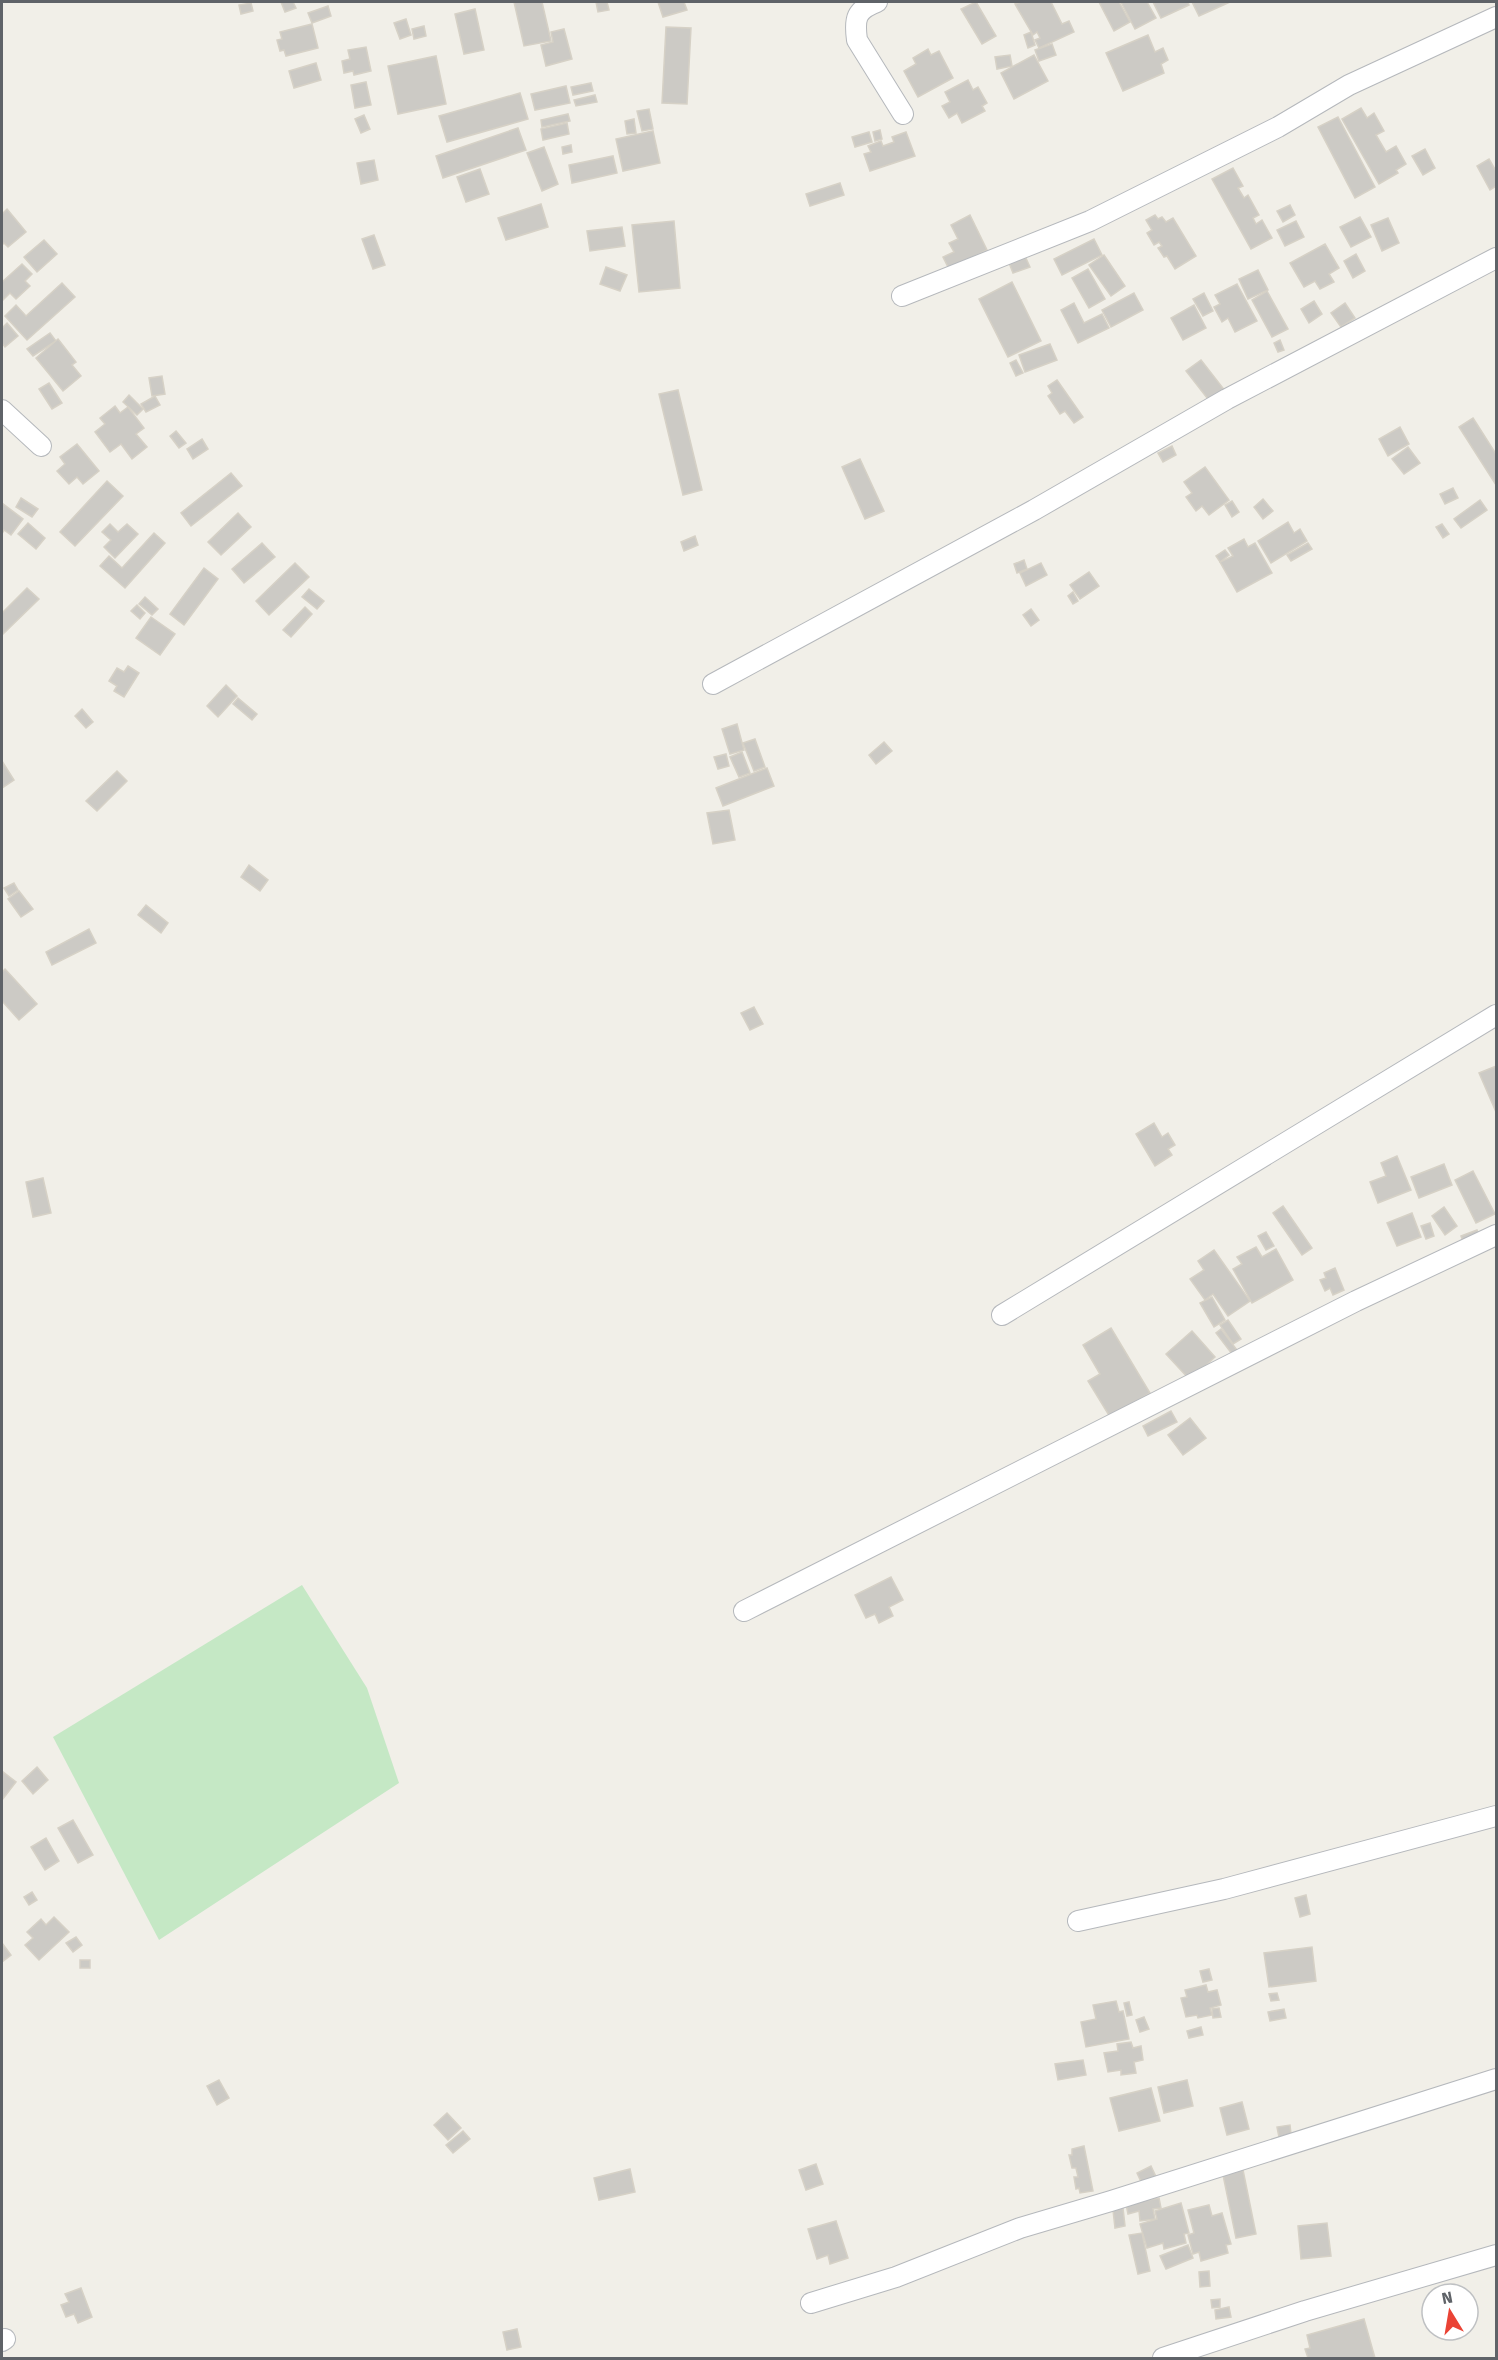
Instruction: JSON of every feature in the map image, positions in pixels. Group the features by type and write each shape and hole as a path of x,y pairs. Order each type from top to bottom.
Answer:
{"street":[{"path":"877,2 865,6 857,15 855,27 857,40 903,114"},
{"path":"902,296 1090,221 1278,127 1349,85 1497,17"},
{"path":"713,684 1034,510 1227,399 1497,258"},
{"path":"2,410 41,446"},
{"path":"1002,1315 1497,1015"},
{"path":"744,1611 1346,1306 1497,1235"},
{"path":"1078,1921 1224,1889 1497,1816"},
{"path":"811,2303 896,2277 1020,2228 1497,2079"},
{"path":"1163,2358 1305,2311 1497,2255"}],"green space":[{"path":"302,1585 367,1688 399,1783 159,1940 53,1737"}],"building":[{"path":"281,2 293,2 296,8 285,12"},
{"path":"514,2 542,2 551,41 524,46"},
{"path":"596,2 607,2 609,10 598,12"},
{"path":"658,2 684,2 687,10 663,17"},
{"path":"976,2 996,36 982,44 961,9"},
{"path":"1051,2 1062,24 1069,21 1074,32 1039,48 1035,40 1040,38 1037,32 1033,35 1015,4"},
{"path":"1099,2 1119,2 1130,22 1114,31"},
{"path":"1121,2 1147,2 1156,18 1135,29"},
{"path":"1153,2 1188,2 1189,5 1161,18"},
{"path":"1192,2 1230,2 1199,16"},
{"path":"251,3 253,11 241,14 239,5"},
{"path":"328,6 331,16 312,23 308,13"},
{"path":"475,9 484,50 464,54 455,14"},
{"path":"406,19 411,35 400,39 394,23"},
{"path":"312,24 318,48 286,56 284,50 280,51 277,40 282,39 280,32"},
{"path":"424,26 426,36 414,39 412,29"},
{"path":"666,27 691,28 687,104 662,103"},
{"path":"564,29 572,59 546,66 541,45 553,42 551,32"},
{"path":"1031,32 1035,45 1028,48 1024,35"},
{"path":"1148,35 1155,52 1163,48 1168,60 1161,64 1164,73 1123,91 1106,53"},
{"path":"1052,44 1056,55 1039,61 1035,50"},
{"path":"366,47 371,71 354,75 353,71 344,73 342,61 350,59 348,50"},
{"path":"928,49 931,55 939,51 953,78 918,97 904,71 916,64 913,58"},
{"path":"1010,55 1012,66 997,69 995,57"},
{"path":"1034,55 1048,81 1014,99 1001,73"},
{"path":"436,56 446,104 398,114 388,66"},
{"path":"316,63 321,80 294,88 289,71"},
{"path":"968,80 973,90 978,87 987,103 982,106 985,111 962,123 957,113 949,118 942,106 950,102 945,92"},
{"path":"366,82 371,105 355,108 351,85"},
{"path":"591,83 593,91 573,95 571,87"},
{"path":"566,86 570,103 535,110 531,94"},
{"path":"520,93 528,119 447,142 439,116"},
{"path":"595,95 597,102 576,106 574,100"},
{"path":"1361,108 1367,118 1374,113 1384,131 1376,135 1386,152 1396,146 1406,164 1396,170 1398,173 1379,184 1342,119"},
{"path":"649,109 653,129 642,131 637,111"},
{"path":"568,114 570,121 542,127 541,120"},
{"path":"364,115 370,129 361,133 355,119"},
{"path":"1338,117 1375,187 1355,198 1318,127"},
{"path":"634,119 636,133 627,134 625,121"},
{"path":"567,123 569,134 543,140 541,129"},
{"path":"518,128 526,150 443,178 436,156"},
{"path":"880,130 882,139 875,141 873,132"},
{"path":"653,131 660,163 623,171 616,139"},
{"path":"869,132 872,142 855,147 852,137"},
{"path":"906,132 915,156 870,171 864,154 871,152 868,146 881,141 883,146 894,142 892,137"},
{"path":"571,145 572,152 563,154 562,147"},
{"path":"544,147 558,184 542,191 527,153"},
{"path":"1425,149 1435,168 1423,175 1412,156"},
{"path":"613,156 617,173 572,183 569,165"},
{"path":"1489,159 1496,171 1496,186 1490,190 1477,166"},
{"path":"374,160 378,180 361,184 357,163"},
{"path":"1233,168 1243,186 1238,188 1244,198 1248,195 1259,215 1253,218 1256,224 1262,220 1272,238 1251,249 1212,179"},
{"path":"480,169 489,194 466,202 457,177"},
{"path":"840,183 844,195 810,206 806,194"},
{"path":"541,204 548,227 506,240 498,218"},
{"path":"1290,205 1295,215 1283,222 1277,211"},
{"path":"7,209 26,232 8,247 4,243 2,245 2,214"},
{"path":"970,215 987,250 949,269 943,257 954,252 949,243 958,239 951,225"},
{"path":"1155,215 1158,219 1162,217 1166,222 1173,218 1196,256 1175,269 1167,256 1164,257 1158,248 1162,246 1159,242 1154,245 1147,233 1152,230 1146,220"},
{"path":"1360,217 1371,237 1351,247 1340,227"},
{"path":"1388,218 1399,243 1382,251 1371,225"},
{"path":"674,221 680,288 639,292 632,225"},
{"path":"1296,221 1304,237 1285,246 1277,230"},
{"path":"622,227 625,246 590,251 587,231"},
{"path":"374,235 385,265 373,269 362,239"},
{"path":"1094,239 1102,255 1062,275 1054,259"},
{"path":"44,240 57,254 37,272 24,257"},
{"path":"1325,244 1339,268 1329,274 1334,282 1320,289 1315,281 1304,287 1290,263"},
{"path":"1356,254 1365,271 1353,278 1344,261"},
{"path":"1104,255 1125,286 1111,296 1089,265"},
{"path":"1025,256 1030,267 1013,273 1009,263"},
{"path":"22,264 32,274 25,281 30,286 16,299 10,293 2,301 2,282"},
{"path":"606,267 627,275 620,291 600,284"},
{"path":"1088,269 1105,299 1089,308 1072,278"},
{"path":"1258,270 1268,290 1248,299 1239,279"},
{"path":"1012,282 1041,341 1008,357 979,299"},
{"path":"62,283 75,297 27,340 5,316 16,305 26,316"},
{"path":"1237,284 1257,321 1235,332 1228,318 1222,322 1214,307 1220,304 1215,295"},
{"path":"1267,291 1288,329 1272,337 1252,300"},
{"path":"1134,293 1143,310 1111,327 1102,310"},
{"path":"1204,293 1213,311 1203,316 1193,299"},
{"path":"1314,301 1322,314 1309,323 1301,309"},
{"path":"1074,303 1084,323 1102,314 1109,328 1078,343 1061,310"},
{"path":"1345,303 1355,318 1341,327 1331,313"},
{"path":"1194,305 1206,328 1183,340 1171,318"},
{"path":"7,323 18,336 5,347 2,343 2,328"},
{"path":"50,333 56,341 33,356 27,349"},
{"path":"58,339 76,362 72,365 81,376 63,391 36,358"},
{"path":"1280,340 1284,350 1278,352 1274,343"},
{"path":"1050,344 1057,360 1025,372 1019,355"},
{"path":"1016,360 1023,373 1016,376 1010,363"},
{"path":"1201,360 1226,392 1211,403 1186,371"},
{"path":"162,376 165,394 152,396 149,378"},
{"path":"1057,380 1083,417 1074,423 1065,411 1060,414 1048,396 1052,393 1048,386"},
{"path":"49,383 62,403 52,409 39,389"},
{"path":"678,390 702,490 683,495 659,394"},
{"path":"129,395 143,409 137,415 123,402"},
{"path":"155,396 160,405 146,412 141,404"},
{"path":"115,406 120,413 128,407 144,428 136,434 147,447 132,459 121,444 110,452 95,432 105,424 100,418"},
{"path":"1473,418 1496,454 1496,485 1459,427"},
{"path":"1400,427 1409,444 1388,456 1379,439"},
{"path":"176,431 186,443 179,448 170,436"},
{"path":"202,439 208,449 193,459 187,449"},
{"path":"77,444 99,471 83,484 77,477 69,484 57,471 65,464 60,457"},
{"path":"1172,446 1176,455 1163,462 1158,453"},
{"path":"1408,447 1420,463 1404,474 1392,459"},
{"path":"860,459 884,511 865,519 842,467"},
{"path":"1205,467 1229,500 1209,515 1202,506 1196,511 1186,497 1192,493 1184,482"},
{"path":"231,473 242,486 191,526 181,513"},
{"path":"107,481 123,496 75,546 60,532"},
{"path":"1453,488 1458,498 1445,504 1440,494"},
{"path":"21,498 38,509 32,517 16,507"},
{"path":"1263,499 1273,511 1263,519 1254,507"},
{"path":"1480,500 1487,510 1461,528 1454,519"},
{"path":"1232,501 1239,512 1232,517 1225,505"},
{"path":"2,503 23,519 11,535 4,530 2,534"},
{"path":"238,513 251,527 221,555 208,542"},
{"path":"1288,522 1294,533 1300,529 1307,541 1271,563 1258,541"},
{"path":"28,523 45,538 36,549 18,534"},
{"path":"110,524 118,532 127,524 138,534 115,558 104,547 111,540 102,532"},
{"path":"1442,524 1449,534 1443,538 1436,527"},
{"path":"154,533 165,543 125,588 100,566 109,556 122,568"},
{"path":"695,536 698,545 684,551 681,542"},
{"path":"1244,539 1248,547 1255,543 1272,573 1237,592 1220,562 1233,556 1228,548"},
{"path":"262,543 275,557 244,583 232,569"},
{"path":"1308,543 1312,549 1291,561 1287,555"},
{"path":"1225,550 1229,555 1220,562 1216,556"},
{"path":"1024,560 1027,569 1017,573 1014,564"},
{"path":"295,563 309,577 269,615 256,601"},
{"path":"1041,563 1047,575 1026,586 1020,573"},
{"path":"204,568 218,579 184,625 170,614"},
{"path":"1089,572 1099,586 1080,599 1070,585"},
{"path":"27,588 39,599 2,635 2,613"},
{"path":"309,589 324,601 317,609 302,597"},
{"path":"1073,592 1078,601 1073,604 1068,596"},
{"path":"145,597 158,609 152,615 139,604"},
{"path":"137,605 145,613 140,619 131,611"},
{"path":"305,607 312,614 291,637 283,630"},
{"path":"1031,609 1039,620 1031,626 1023,615"},
{"path":"151,617 175,634 160,655 136,638"},
{"path":"128,666 139,673 124,697 114,691 117,686 109,681 117,668 124,672"},
{"path":"226,685 237,696 218,717 207,706"},
{"path":"238,698 257,714 252,720 233,704"},
{"path":"82,709 93,722 86,728 75,716"},
{"path":"737,724 744,750 730,754 722,729"},
{"path":"755,739 765,767 754,771 743,743"},
{"path":"884,742 892,751 876,764 869,755"},
{"path":"742,752 750,773 739,777 730,757"},
{"path":"726,754 729,766 718,769 714,757"},
{"path":"2,761 14,780 2,788"},
{"path":"767,768 774,786 723,806 716,788"},
{"path":"117,771 127,781 97,811 86,801"},
{"path":"729,810 735,840 713,844 707,813"},
{"path":"249,865 268,880 260,891 241,877"},
{"path":"14,883 18,890 9,896 4,888"},
{"path":"19,891 33,909 21,917 8,899"},
{"path":"146,905 168,923 161,933 138,915"},
{"path":"89,929 96,943 52,965 46,952"},
{"path":"5,969 37,1004 19,1020 2,1001 2,972"},
{"path":"754,1007 763,1024 750,1030 741,1013"},
{"path":"1496,1066 1496,1112 1479,1073"},
{"path":"1154,1123 1162,1137 1168,1133 1175,1145 1168,1149 1172,1155 1155,1166 1136,1134"},
{"path":"1397,1156 1411,1190 1378,1203 1370,1182 1386,1176 1381,1163"},
{"path":"1444,1164 1452,1185 1419,1198 1411,1177"},
{"path":"1473,1171 1495,1214 1476,1223 1455,1180"},
{"path":"43,1178 51,1213 33,1217 26,1182"},
{"path":"1283,1206 1312,1248 1302,1255 1273,1213"},
{"path":"1444,1207 1457,1226 1445,1235 1432,1216"},
{"path":"1412,1213 1421,1237 1397,1246 1387,1223"},
{"path":"1430,1223 1434,1236 1426,1239 1421,1226"},
{"path":"1477,1230 1481,1241 1465,1247 1461,1236"},
{"path":"1266,1232 1274,1246 1266,1250 1258,1236"},
{"path":"1256,1247 1262,1257 1276,1249 1293,1280 1252,1303 1233,1269 1242,1264 1237,1257"},
{"path":"1214,1250 1250,1301 1228,1316 1213,1294 1205,1300 1190,1279 1204,1270 1198,1261"},
{"path":"1335,1268 1344,1290 1333,1295 1330,1288 1325,1291 1320,1280 1326,1278 1324,1273"},
{"path":"1212,1297 1225,1320 1214,1327 1200,1303"},
{"path":"1228,1320 1241,1339 1233,1344 1220,1325"},
{"path":"1111,1328 1150,1393 1110,1417 1088,1381 1100,1374 1083,1345"},
{"path":"1221,1329 1237,1350 1232,1354 1216,1333"},
{"path":"1192,1331 1215,1357 1190,1380 1166,1354"},
{"path":"1171,1411 1177,1422 1148,1436 1143,1426"},
{"path":"1190,1418 1206,1438 1183,1455 1168,1435"},
{"path":"891,1577 903,1600 889,1607 893,1616 879,1623 875,1614 866,1618 855,1595"},
{"path":"37,1767 48,1780 33,1794 22,1781"},
{"path":"2,1771 16,1782 2,1800"},
{"path":"73,1820 93,1855 78,1863 58,1828"},
{"path":"46,1838 59,1861 45,1870 31,1847"},
{"path":"32,1892 37,1900 29,1905 24,1897"},
{"path":"1306,1895 1310,1914 1300,1917 1295,1898"},
{"path":"54,1917 69,1932 39,1960 25,1945 33,1938 27,1932 41,1919 46,1925"},
{"path":"76,1937 82,1945 73,1952 66,1943"},
{"path":"2,1943 11,1955 2,1962"},
{"path":"1312,1947 1316,1981 1269,1987 1264,1953"},
{"path":"80,1960 90,1960 90,1968 80,1968"},
{"path":"1209,1969 1212,1980 1203,1982 1200,1971"},
{"path":"1206,1985 1208,1992 1217,1990 1221,2005 1210,2008 1212,2015 1198,2018 1197,2015 1186,2017 1181,1998 1187,1997 1185,1990"},
{"path":"1277,1993 1279,2000 1271,2001 1269,1994"},
{"path":"1116,2001 1119,2012 1123,2011 1129,2039 1086,2047 1081,2022 1096,2019 1093,2005"},
{"path":"1129,2002 1132,2015 1127,2016 1124,2003"},
{"path":"1219,2008 1221,2017 1213,2018 1212,2009"},
{"path":"1284,2009 1286,2018 1270,2021 1268,2012"},
{"path":"1144,2017 1149,2029 1140,2032 1136,2020"},
{"path":"1201,2027 1203,2035 1189,2038 1187,2031"},
{"path":"1131,2042 1133,2048 1141,2046 1143,2060 1134,2062 1136,2073 1121,2075 1121,2070 1108,2072 1104,2053 1118,2051 1117,2044"},
{"path":"1083,2060 1086,2075 1058,2080 1055,2064"},
{"path":"219,2080 229,2098 217,2105 207,2086"},
{"path":"1187,2080 1193,2106 1164,2113 1158,2087"},
{"path":"1151,2088 1160,2121 1119,2131 1110,2098"},
{"path":"1242,2102 1249,2129 1227,2135 1220,2108"},
{"path":"447,2113 461,2128 448,2140 434,2125"},
{"path":"1290,2125 1291,2134 1279,2137 1277,2127"},
{"path":"463,2131 470,2139 453,2153 446,2145"},
{"path":"1084,2146 1093,2191 1080,2193 1079,2188 1076,2189 1074,2177 1078,2177 1076,2168 1072,2168 1069,2155 1072,2155 1072,2149"},
{"path":"816,2164 823,2184 806,2190 799,2170"},
{"path":"1151,2166 1158,2181 1144,2188 1137,2173"},
{"path":"630,2169 635,2192 599,2200 594,2178"},
{"path":"1243,2170 1256,2234 1236,2238 1223,2175"},
{"path":"1159,2198 1161,2208 1153,2209 1155,2219 1140,2221 1139,2211 1128,2214 1126,2204"},
{"path":"1181,2203 1189,2233 1184,2234 1186,2243 1164,2249 1163,2243 1147,2248 1140,2224 1157,2219 1155,2211"},
{"path":"1209,2205 1212,2216 1222,2213 1231,2244 1226,2245 1228,2253 1201,2261 1199,2252 1193,2254 1188,2235 1194,2233 1188,2210"},
{"path":"1123,2208 1125,2226 1115,2228 1113,2210"},
{"path":"836,2221 848,2258 830,2264 828,2255 817,2259 808,2229"},
{"path":"1327,2223 1331,2256 1301,2259 1298,2226"},
{"path":"1142,2233 1150,2271 1138,2274 1129,2235"},
{"path":"1188,2245 1193,2258 1166,2269 1160,2256"},
{"path":"1209,2271 1210,2286 1200,2287 1199,2272"},
{"path":"81,2288 92,2317 78,2323 74,2314 66,2317 61,2305 69,2302 65,2294"},
{"path":"1220,2299 1220,2307 1212,2308 1211,2300"},
{"path":"1229,2307 1231,2317 1216,2319 1215,2310"},
{"path":"1364,2319 1375,2358 1308,2358 1305,2349 1310,2348 1307,2335"},
{"path":"517,2329 521,2347 507,2350 503,2332"}]}
